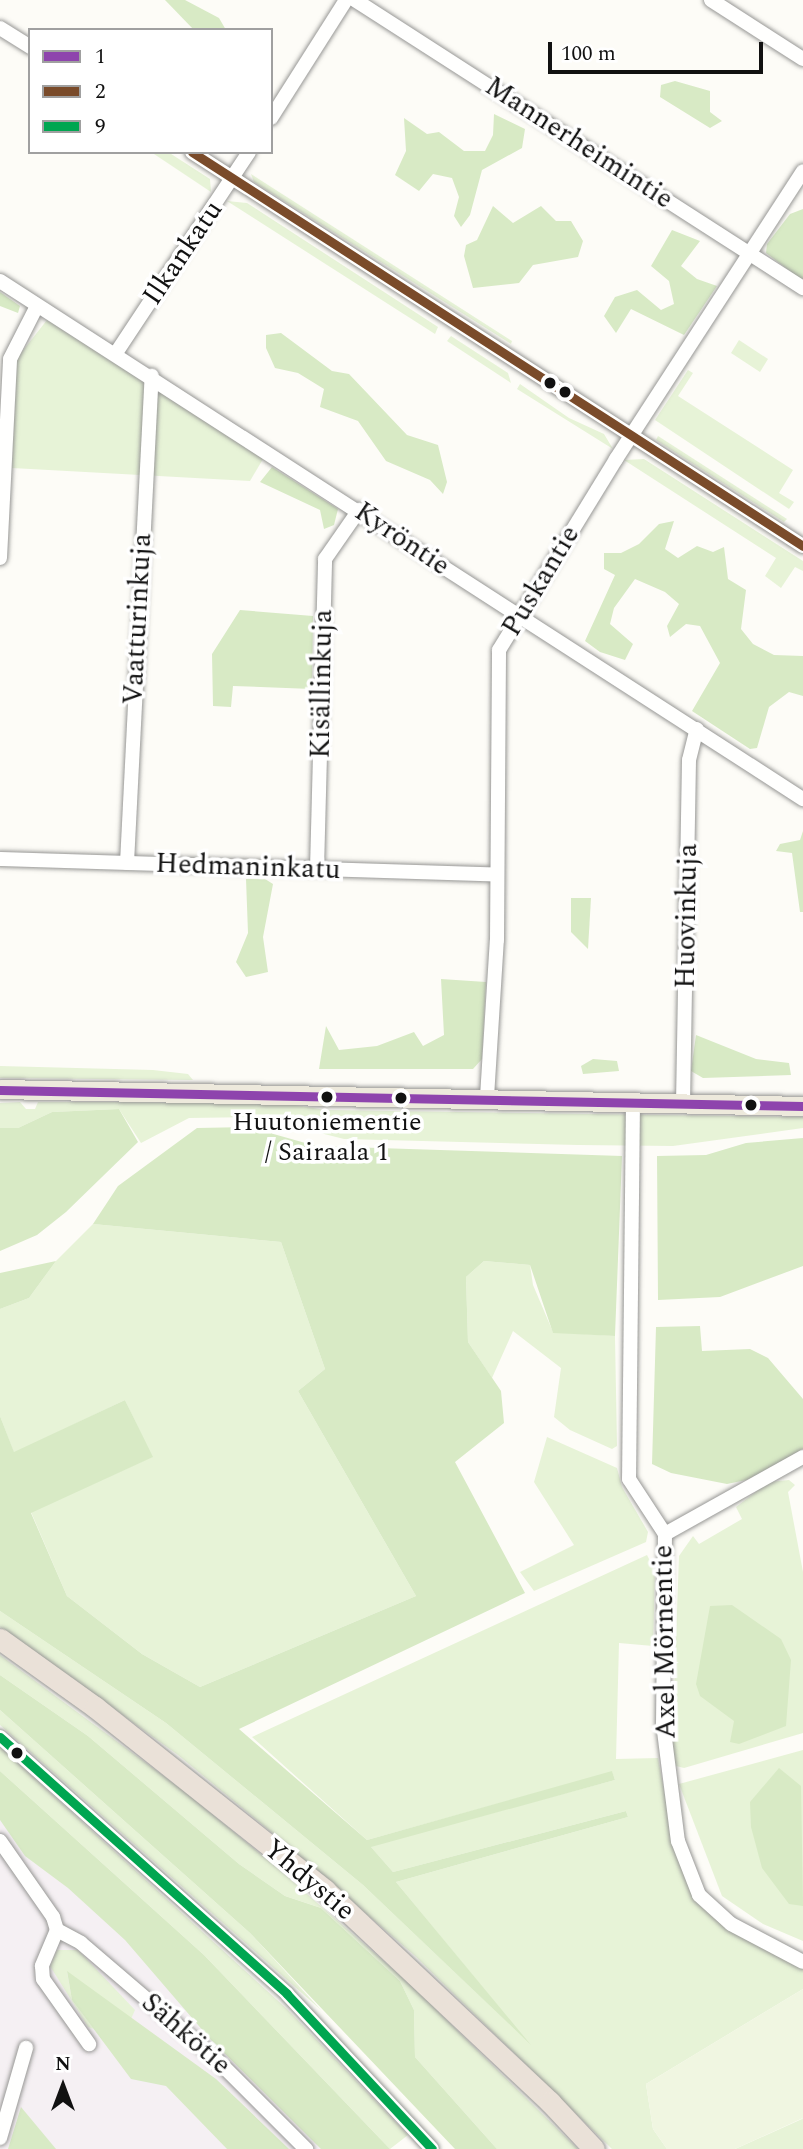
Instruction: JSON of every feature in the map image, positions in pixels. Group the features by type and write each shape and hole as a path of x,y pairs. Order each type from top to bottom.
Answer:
{"highway":[{"name":"Yhdystie","path":"0,1639 95,1707 325,1890 550,2102 594,2149"}],"main road":[{"path":"4,1089 487,1097 803,1106"}],"street":[{"path":"273,115 346,0"},
{"name":"Mannerheimintie","path":"355,0 803,288"},
{"path":"712,0 803,59"},
{"path":"0,28 28,46"},
{"path":"195,154 803,545"},
{"name":"Ilkankatu","path":"116,353 248,154"},
{"name":"Puskantie","path":"487,1097 497,875 499,650 517,615 631,435 803,171"},
{"name":"Kyröntie","path":"0,281 152,376 803,799"},
{"path":"0,558 5,360 37,306"},
{"name":"Vaatturinkuja","path":"127,863 152,376"},
{"name":"Kisällinkuja","path":"317,869 325,559 359,510"},
{"name":"Huovinkuja","path":"683,1104 689,760 697,729"},
{"name":"Hedmaninkatu","path":"0,859 497,875"},
{"name":"Axel Mörnentie","path":"633,1101 629,1479 665,1534 663,1723 678,1841 699,1895 731,1924 803,1962"},
{"path":"665,1534 803,1457"},
{"path":"0,1737 287,1994 428,2148"},
{"path":"0,1841 53,1917 57,1930 42,1966 43,1979 89,2044"},
{"name":"Sähkötie","path":"57,1930 81,1943 215,2058 306,2149"},
{"path":"0,2138 26,2048"}],"shaded area":[{"path":"0,1788 373,2149 0,2149"}],"green space":[{"path":"165,0 185,0 219,18 225,28 192,28"},
{"path":"675,81 710,91 710,112 722,121 710,128 660,97 661,85"},
{"path":"494,114 525,129 522,148 482,170 470,215 461,227 454,216 459,197 452,178 433,174 419,191 395,175 406,151 404,118 427,134 439,132 464,151 485,151 493,135"},
{"path":"154,154 171,154 210,179 211,192"},
{"path":"251,174 512,341 511,344 254,182"},
{"path":"227,201 247,203 438,327 435,334"},
{"path":"493,206 513,223 541,206 556,221 571,221 583,241 578,257 533,265 519,283 473,288 464,256 466,245 477,240"},
{"path":"803,209 803,281 766,253 767,244 790,214"},
{"path":"672,230 700,241 681,266 697,279 717,286 684,335 631,309 616,333 604,316 615,297 637,290 661,310 674,304 669,281 651,266"},
{"path":"0,292 20,306 18,313 0,306"},
{"path":"47,320 263,459 250,481 12,468 17,358"},
{"path":"281,333 332,371 349,374 407,435 438,445 447,482 443,494 430,480 386,461 358,421 320,407 324,389 298,373 275,368 266,348 266,335"},
{"path":"451,336 508,373 511,383 447,341"},
{"path":"739,340 768,359 760,372 731,353"},
{"path":"688,370 693,373 678,396 793,470 779,493 794,502 789,509 655,420"},
{"path":"520,384 569,418 604,434 613,449 517,389"},
{"path":"658,436 787,519 784,522 656,440"},
{"path":"644,459 803,561 803,571 795,567 781,588 765,576 776,558 624,460"},
{"path":"272,467 338,509 334,525 324,529 320,510 260,482"},
{"path":"674,521 665,549 678,558 697,546 713,552 724,547 728,579 746,590 741,629 753,644 774,655 803,656 803,696 789,692 769,707 757,748 750,749 692,711 720,663 700,626 686,624 670,637 667,626 679,604 665,592 635,579 614,608 610,624 633,644 625,660 600,652 585,641 615,575 604,569 604,553 621,553 639,544 659,524"},
{"path":"240,610 313,616 312,689 233,686 231,707 213,706 212,654"},
{"path":"803,831 803,912 800,912 792,853 776,851 780,844 800,840"},
{"path":"246,879 265,879 273,884 263,937 268,972 246,977 236,962 248,933"},
{"path":"571,898 591,898 588,949 571,932"},
{"path":"441,979 486,982 482,1059 473,1069 319,1069 326,1026 339,1050 377,1046 414,1032 423,1046 444,1035"},
{"path":"696,1035 756,1059 789,1063 791,1075 703,1078 691,1071"},
{"path":"593,1059 617,1061 619,1071 583,1074 581,1066"},
{"path":"0,1066 153,1070 188,1074 193,1080 0,1078"},
{"path":"20,1102 26,1109 35,1109 38,1102 114,1102 288,1104 326,1110 803,1117 803,1128 673,1146 578,1145 344,1139 257,1117 189,1118 141,1143 119,1109 52,1112 18,1128 0,1128 0,1103"},
{"path":"119,1109 138,1142 66,1212 37,1235 0,1251 0,1128 18,1128 52,1112"},
{"path":"249,1127 316,1146 622,1156 615,1336 553,1333 530,1265 484,1261 466,1277 468,1342 501,1391 504,1423 455,1462 525,1593 239,1729 367,1840 612,1771 615,1780 371,1847 393,1872 626,1811 628,1817 396,1882 531,2045 363,1885 166,1723 0,1611 0,1416 14,1452 125,1400 153,1457 31,1513 67,1596 142,1654 200,1687 416,1596 298,1391 325,1369 281,1242 93,1224 118,1186 197,1128"},
{"path":"803,1138 803,1266 720,1297 658,1300 657,1156 706,1155 746,1143"},
{"path":"93,1224 281,1242 325,1369 298,1391 416,1596 200,1687 142,1654 67,1596 31,1512 152,1457 125,1400 14,1453 0,1416 0,1309 29,1298 56,1261"},
{"path":"56,1261 29,1298 0,1309 0,1273"},
{"path":"484,1261 530,1265 533,1285 553,1332 615,1336 617,1446 612,1449 570,1430 554,1417 561,1368 513,1331 492,1378 468,1342 466,1277"},
{"path":"700,1326 702,1351 750,1349 768,1358 803,1399 803,1449 751,1479 727,1484 671,1473 652,1464 656,1327"},
{"path":"547,1437 617,1468 622,1487 648,1532 646,1542 534,1591 520,1572 574,1545 534,1482"},
{"path":"789,1480 795,1485 788,1492 803,1572 803,1733 684,1768 676,1766 672,1753 679,1556 693,1536 699,1544 742,1519 736,1507 769,1482"},
{"path":"647,1555 655,1571 653,1646 619,1643 616,1759 658,1758 673,1837 698,1900 803,1964 803,1989 646,2084 653,2129 667,2149 612,2149 414,1955 276,1836 178,1755 0,1627 0,1611 166,1723 363,1885 525,2039 396,1882 628,1817 626,1811 393,1872 370,1846 615,1780 612,1772 367,1840 252,1737"},
{"path":"732,1605 781,1639 791,1660 786,1726 739,1744 730,1742 734,1721 700,1696 696,1684 710,1606"},
{"path":"0,1655 184,1791 275,1866 411,1985 578,2149 497,2149 415,2057 414,2010 400,1981 321,1908 285,1896 239,1864 88,1736 0,1675"},
{"path":"0,1675 88,1736 239,1864 285,1896 321,1908 400,1981 414,2010 415,2057 497,2149 455,2149 250,1933 0,1710"},
{"path":"0,1710 250,1933 321,2010 0,1725"},
{"path":"0,1747 288,2010 408,2135 390,2149 204,1955 0,1771"},
{"path":"803,1750 803,1941 763,1924 722,1896 679,1784"},
{"path":"779,1768 801,1786 803,1906 789,1904 762,1868 751,1827 750,1802"},
{"path":"0,1771 204,1955 390,2149 321,2149 211,2040 125,1940 68,1888 25,1856 0,1820"},
{"path":"57,1950 78,1950 135,2010 131,2019 67,1972 72,2000 94,2029 88,2027 50,1966"},
{"path":"67,1971 216,2079 289,2149 227,2149 166,2086 131,2079 72,2000"},
{"path":"803,1989 803,2118 735,2149 667,2149 653,2129 646,2084"},
{"path":"21,2107 56,2149 8,2149"},
{"path":"802,2119 803,2149 735,2149"}],"transit line":[{"name":"2","path":"195,154 803,546"},
{"name":"1","path":"0,1090 803,1106"},
{"name":"9","path":"0,1737 287,1994 432,2149"}],"place":[{"name":"Huutoniementie / Sairaala 1","path":"327,1097"}]}
